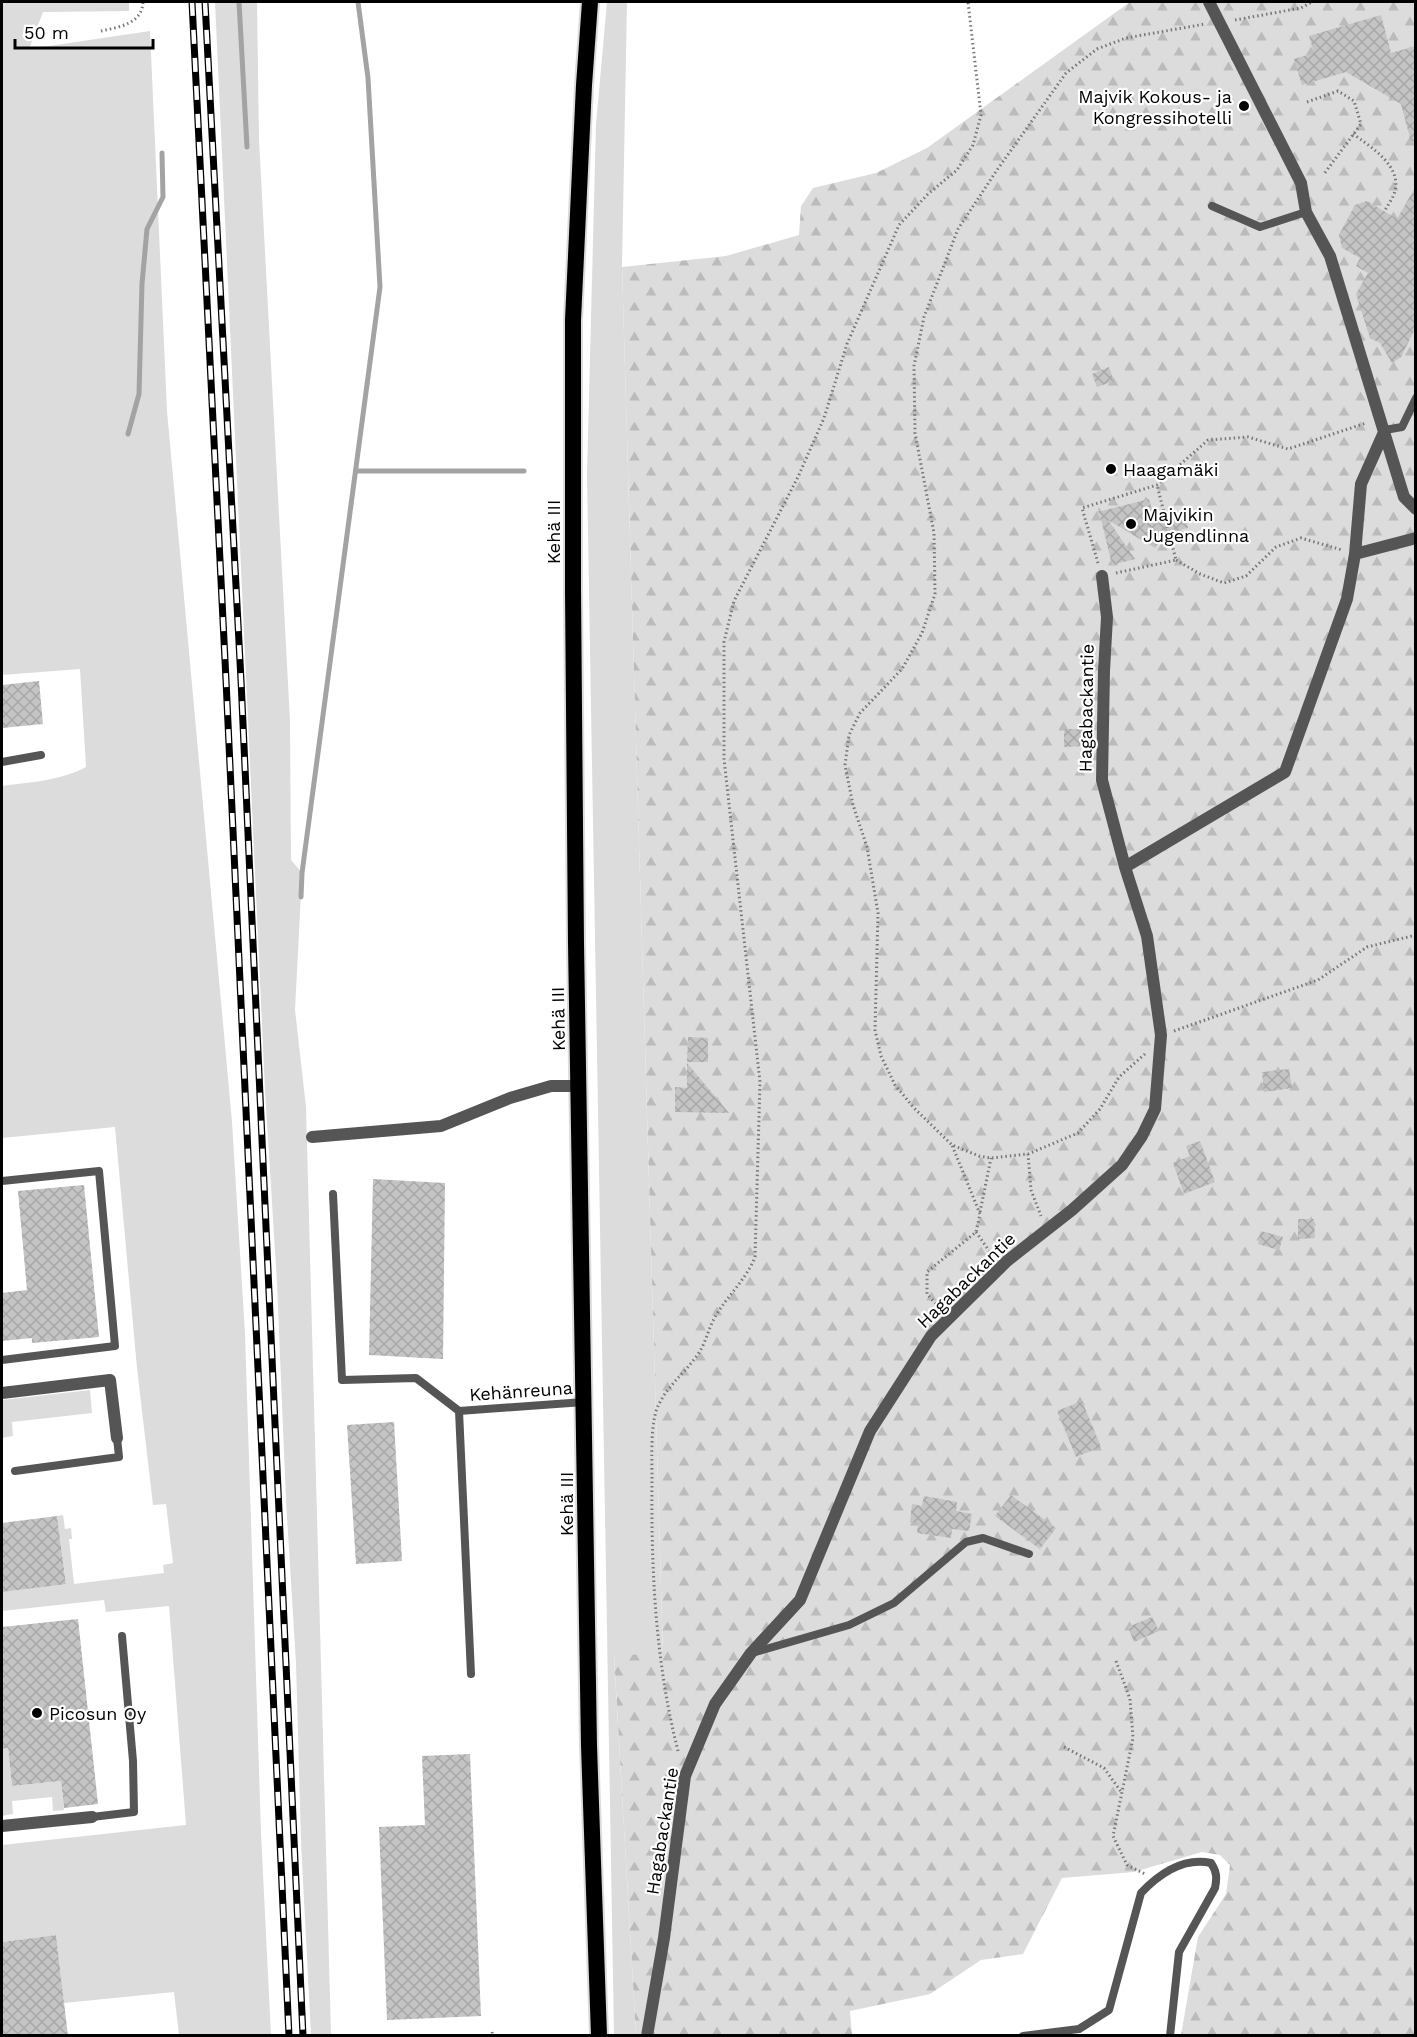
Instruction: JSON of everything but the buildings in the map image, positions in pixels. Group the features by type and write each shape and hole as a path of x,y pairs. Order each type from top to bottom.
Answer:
{"highway":[{"name":"Kehä III","path":"590,2 573,320 574,736 589,1746 599,2036"}],"street":[{"path":"1209,2 1301,183 1306,212 1330,256 1404,497 1416,509"},
{"path":"1125,867 1285,772 1347,599 1355,554 1361,484 1383,424"},
{"path":"1355,554 1416,538"},
{"name":"Hagabackantie","path":"647,2036 664,1938 685,1776 715,1704 751,1653 800,1599 870,1431 931,1336 1007,1261 1085,1200 1122,1165 1142,1136 1155,1109 1161,1039 1147,936 1125,867 1102,780 1107,617 1102,576"},
{"path":"312,1137 441,1125 510,1098 551,1086 579,1086"},
{"path":"2,1393 110,1380 117,1438"},
{"path":"2,1826 92,1817"}],"lane":[{"path":"1212,206 1260,227 1306,212"},
{"path":"1383,424 1402,427 1416,398"},
{"path":"2,762 41,754"},
{"path":"2,1180 99,1171 115,1346 2,1360"},
{"path":"333,1194 342,1380 416,1378 459,1411 471,1674"},
{"name":"Kehänreuna","path":"459,1411 585,1402"},
{"path":"15,1471 119,1457 117,1438"},
{"path":"751,1653 849,1625 894,1604 966,1542 983,1538 1029,1554"},
{"path":"92,1817 134,1812 133,1761 122,1636"},
{"path":"1023,2036 1079,2029 1109,2010 1141,1893 1154,1878 1175,1867 1198,1860 1211,1863 1217,1877 1215,1888 1179,1952 1170,2036"}],"path":[{"path":"101,31 125,26 134,20 143,9 143,2"},
{"path":"685,1776 670,1720 663,1676 651,1551 654,1429 657,1407 669,1385 700,1352 713,1319 749,1273 755,1257 760,1082 724,759 724,642 734,602 798,477 824,418 847,344 900,225 928,194 957,170 973,145 981,115 968,2"},
{"path":"1230,20 1301,9 1312,2"},
{"path":"1208,24 1126,38 1097,49 1066,73 958,229 924,318 914,366 915,433 934,532 934,594 922,633 902,669 861,713 849,735 845,765 853,805 867,847 878,913 875,1030 881,1056 895,1085 914,1108 952,1144 979,1156 991,1158 1028,1154 1078,1133 1100,1109 1119,1077 1161,1039 1318,980 1367,947 1416,935"},
{"path":"1307,102 1338,91 1354,101 1361,124 1324,174"},
{"path":"1353,134 1376,151 1391,167 1395,192 1384,212"},
{"path":"1355,554 1300,538 1276,547 1246,576 1224,583 1200,574 1176,560 1102,576 1082,508 1156,485 1208,440 1248,437 1288,449 1383,424"},
{"path":"1156,485 1176,560"},
{"path":"952,1144 980,1214"},
{"path":"1028,1154 1031,1190 1046,1230"},
{"path":"950,1317 927,1294 927,1272 976,1232 991,1158"},
{"path":"976,1232 993,1256 1007,1261"},
{"path":"1116,1661 1130,1699 1133,1738 1113,1836 1127,1865 1154,1878"},
{"path":"1064,1747 1104,1768 1122,1793"}],"green space":[{"path":"2,2 129,2 129,11 43,12 29,49 150,31 167,411 232,1122 245,1334 261,1833 271,2035 179,2035 174,1992 64,2003 56,1935 2,1942 2,1845 186,1825 169,1606 106,1612 104,1600 2,1611 2,1592 66,1583 57,1516 63,1515 65,1529 71,1528 72,1539 69,1539 74,1584 164,1573 163,1565 173,1563 166,1504 153,1505 137,1368 115,1127 2,1138 2,786 55,778 86,767 80,669 2,675"},
{"path":"215,2 257,2 259,139 290,721 291,860 302,873 295,1010 306,1107 331,2035 311,2035 301,1842 296,1663 265,1090"},
{"path":"607,2 627,2 622,267 663,1655 614,1656 636,2035 614,2035 587,475 596,124"},
{"path":"1130,2 1415,2 1415,2035 1181,2035 1198,1937 1226,1894 1230,1865 1220,1855 1202,1852 1134,1872 1062,1878 1023,1954 981,1960 930,1994 850,2011 852,2035 636,2035 614,1655 663,1654 622,267 726,256 799,235 801,206 813,188 876,173 927,148"},
{"path":"90,1390 92,1413 12,1422 13,1436 2,1438 2,1400"},
{"path":"8,1748 12,1786 61,1781 64,1810 53,1811 52,1797 12,1801 13,1814 2,1816 2,1749"}],"waterway":[{"path":"239,2 247,147"},
{"path":"301,897 302,873 380,287 368,78 358,2"},
{"path":"128,434 139,394 142,284 147,229 163,197 162,153"},
{"path":"356,471 524,471"}],"railway":[{"path":"192,2 289,2036"},
{"path":"205,2 241,680 303,2036"}],"place":[{"name":"Majvik Kokous- ja Kongressihotelli","path":"1244,106"},
{"name":"Haagamäki","path":"1111,469"},
{"name":"Majvikin Jugendlinna","path":"1131,524"},
{"name":"Picosun Oy","path":"37,1713"}]}
